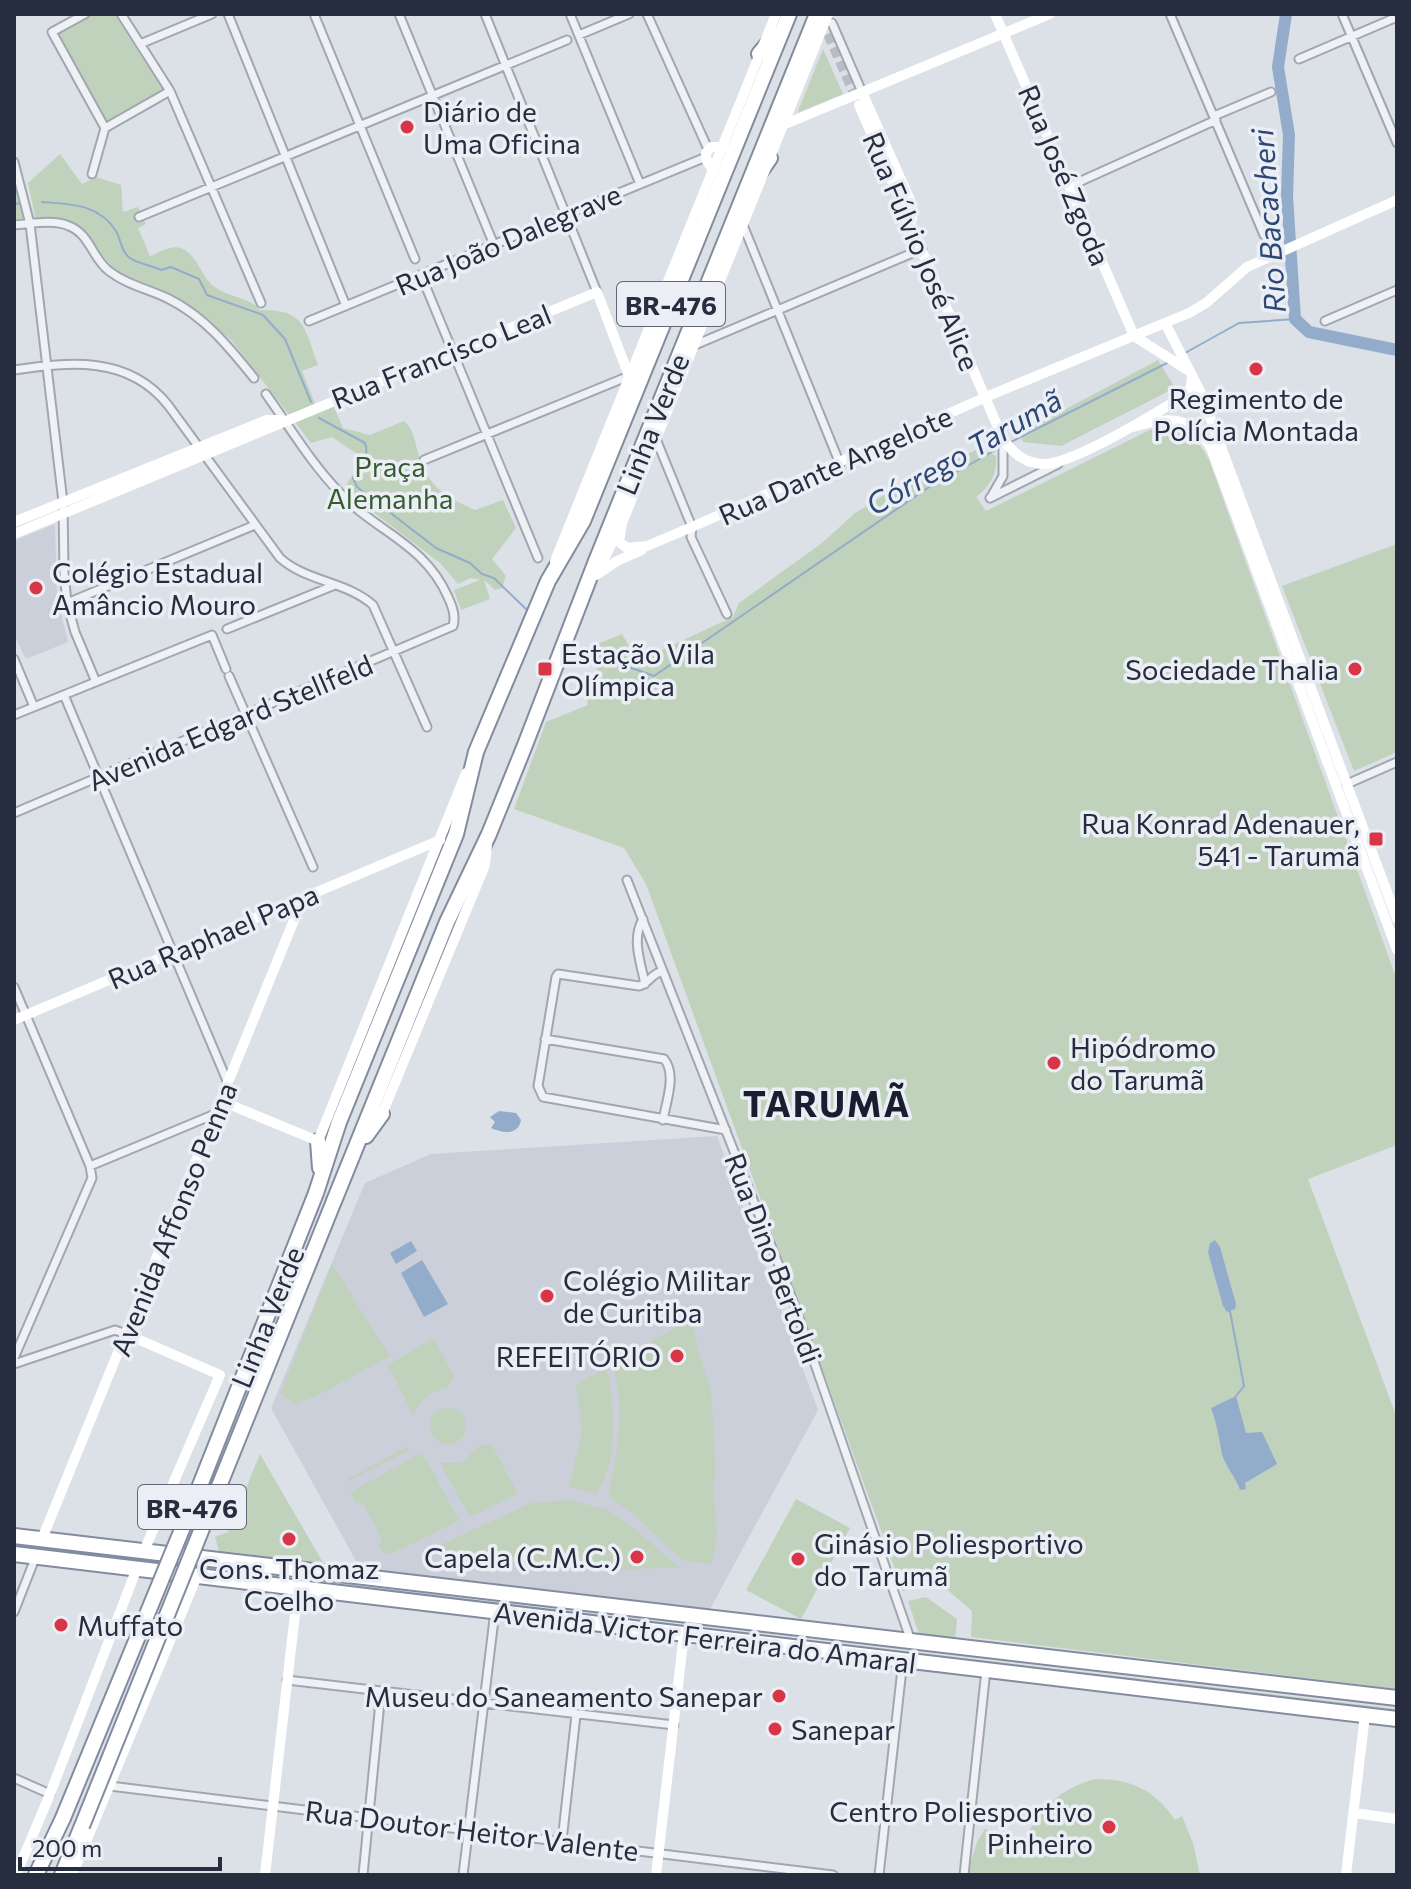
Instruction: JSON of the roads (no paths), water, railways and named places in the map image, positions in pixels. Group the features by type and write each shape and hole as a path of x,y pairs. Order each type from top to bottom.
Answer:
{"highway":[{"name":"Linha Verde","path":"62,1875 447,922 489,834 817,14"},
{"name":"Linha Verde","path":"36,1875 63,1818 195,1498 316,1193 351,1091 456,834 476,752 548,581 583,521 783,17"},
{"path":"759,54 783,17"},
{"path":"742,198 770,158"},
{"path":"354,1152 382,1114"},
{"path":"318,1141 321,1178"},
{"name":"Avenida Victor Ferreira do Amaral","path":"14,1536 1397,1698"},
{"name":"Avenida Victor Ferreira do Amaral","path":"14,1554 1397,1719"},
{"path":"620,1626 627,1618 623,1607"},
{"path":"648,1630 644,1619 652,1611"},
{"path":"1144,1689 1152,1680 1147,1669"},
{"path":"1170,1692 1165,1682 1172,1671"}],"main road":[{"name":"Rua José Zgoda","path":"995,14 1134,336"},
{"path":"783,125 1050,14"},
{"path":"584,595 622,523 783,125 830,18"},
{"path":"548,581 565,531 759,54"},
{"path":"862,92 910,200 912,226"},
{"path":"850,97 897,207 912,226"},
{"name":"Rua Fúlvio José Alice","path":"859,105 1007,450"},
{"path":"713,170 707,153 723,147"},
{"name":"Rua Dante Angelote","path":"596,575 647,546 1165,323 1197,308 1247,267 1397,200"},
{"path":"597,292 629,376"},
{"name":"Rua Francisco Leal","path":"64,507 202,452 267,420 284,420 597,292"},
{"path":"1165,323 1174,352 1201,393 1397,919"},
{"path":"1134,336 1174,352"},
{"path":"620,347 628,354 637,355"},
{"path":"1007,450 1034,463 1049,464 1067,459 1184,396 1191,387 1191,374"},
{"path":"1129,428 1152,421 1174,420 1198,431 1211,448 1397,950"},
{"path":"14,522 64,507"},
{"path":"14,534 64,507"},
{"path":"622,523 618,536 622,546 647,546"},
{"name":"Linha Verde","path":"318,1141 476,752"},
{"name":"Linha Verde","path":"382,1114 485,865 489,834"},
{"name":"Rua Raphael Papa","path":"14,1020 440,840"},
{"path":"412,853 428,857 429,866"},
{"name":"Avenida Affonso Penna","path":"42,1539 303,898"},
{"path":"221,1101 318,1141"},
{"name":"Linha Verde","path":"126,1334 220,1375 144,1551"},
{"path":"16,1875 137,1568"},
{"path":"72,1875 197,1576"},
{"path":"265,1875 298,1588"},
{"path":"656,1875 684,1634"},
{"path":"1346,1875 1365,1715"},
{"path":"1354,1813 1397,1819"}],"street":[{"path":"85,14 52,32 105,128"},
{"path":"121,14 170,91 261,303"},
{"path":"140,44 212,14"},
{"path":"228,14 346,306"},
{"path":"314,14 415,259"},
{"path":"399,14 494,245"},
{"path":"485,14 597,292"},
{"path":"570,14 640,184"},
{"path":"579,35 629,14"},
{"path":"647,14 707,153"},
{"path":"1170,14 1264,235"},
{"path":"1342,14 1397,143"},
{"path":"1299,59 1397,17"},
{"path":"830,18 862,92"},
{"path":"139,217 567,40"},
{"path":"92,174 105,128 170,91"},
{"path":"1070,186 1271,92"},
{"name":"Rua João Dalegrave","path":"309,321 640,184 707,153"},
{"path":"15,167 30,224 64,507 67,603 75,632 96,682"},
{"path":"14,225 57,223 76,229 111,273 178,304 209,327 254,378"},
{"path":"743,225 840,464"},
{"path":"695,345 922,249"},
{"path":"421,275 538,558"},
{"path":"1325,321 1397,290"},
{"path":"14,370 79,363 101,365 136,378 161,397 286,564 301,573 358,594 373,605 427,727"},
{"path":"424,460 629,376"},
{"path":"611,383 623,390"},
{"path":"266,394 284,420"},
{"name":"Avenida Edgard Stellfeld","path":"14,813 447,630 455,622 454,613 433,569 410,546 341,495 284,420"},
{"path":"656,439 692,527 691,537 727,614"},
{"path":"1007,450 1003,476 990,498 1067,459"},
{"path":"67,603 255,525"},
{"path":"227,629 335,585"},
{"path":"14,715 212,635 313,867"},
{"path":"14,659 34,707"},
{"path":"64,695 228,1083"},
{"path":"1347,784 1397,762"},
{"name":"Rua Dino Bertoldi","path":"627,880 793,1301 911,1641"},
{"path":"643,919 637,928 637,939 645,984"},
{"path":"645,984 651,975 663,971"},
{"path":"645,984 629,985 558,974 538,1086 543,1097 726,1130"},
{"path":"14,987 90,1166 92,1178 14,1361"},
{"path":"545,1039 664,1059 670,1068 670,1076 663,1120"},
{"path":"90,1166 215,1114"},
{"path":"14,1361 115,1330 126,1334"},
{"path":"14,1612 36,1556"},
{"path":"463,1875 495,1611"},
{"path":"879,1875 903,1660"},
{"path":"964,1875 986,1670"},
{"path":"287,1680 674,1725"},
{"path":"363,1875 381,1692"},
{"path":"562,1841 576,1715"},
{"path":"14,1778 50,1794"},
{"name":"Rua Doutor Heitor Valente","path":"110,1786 833,1875"}],"water":[{"path":"499,1111 516,1113 521,1120 517,1129 505,1132 491,1128 495,1122 490,1117"},
{"path":"1215,1240 1220,1247 1236,1304 1235,1309 1227,1312 1208,1252 1210,1243"},
{"path":"411,1241 417,1251 396,1264 390,1253"},
{"path":"422,1260 448,1304 424,1317 401,1273"},
{"path":"1236,1396 1246,1433 1262,1432 1277,1464 1245,1483 1246,1489 1240,1490 1223,1458 1211,1408"}],"waterway":[{"name":"Rio Bacacheri","path":"1286,14 1278,67 1289,135 1287,196 1295,319 1309,332 1397,350"},
{"name":"Córrego Tarumã","path":"42,202 93,210 109,222 124,252 133,260 161,270 171,267 199,279 207,295 263,315 285,339 311,402"},
{"name":"Córrego Tarumã","path":"14,203 21,204"},
{"name":"Córrego Tarumã","path":"1185,353 1239,323 1295,319"},
{"name":"Córrego Tarumã","path":"1011,442 1169,362"},
{"name":"Córrego Tarumã","path":"319,418 365,443 364,462 353,478 357,487 436,548 494,578 528,611"},
{"name":"Córrego Tarumã","path":"584,651 654,676 926,489 1001,447"},
{"path":"1230,1311 1244,1386 1236,1396"}],"tunnel":[{"path":"822,20 857,100"}],"place":[{"name":"Diário de Uma Oficina","path":"407,127"},
{"name":"Regimento de Polícia Montada","path":"1256,369"},
{"name":"Colégio Estadual Amâncio Mouro","path":"36,588"},
{"name":"Estação Vila Olímpica","path":"545,669"},
{"name":"Sociedade Thalia","path":"1355,669"},
{"name":"Rua Konrad Adenauer, 541 - Tarumã","path":"1376,839"},
{"name":"Hipódromo do Tarumã","path":"1054,1063"},
{"name":"Colégio Militar de Curitiba","path":"547,1296"},
{"name":"REFEITÓRIO","path":"677,1356"},
{"name":"Cons. Thomaz Coelho","path":"289,1539"},
{"name":"Capela (C.M.C.)","path":"637,1557"},
{"name":"Ginásio Poliesportivo do Tarumã","path":"798,1559"},
{"name":"Muffato","path":"61,1625"},
{"name":"Museu do Saneamento Sanepar","path":"779,1696"},
{"name":"Sanepar","path":"775,1729"},
{"name":"Centro Poliesportivo Pinheiro","path":"1109,1827"}],"district":[{"name":"TARUMÃ","path":"827,1102"}],"park label":[{"name":"Praça Alemanha","path":"390,482"}]}
